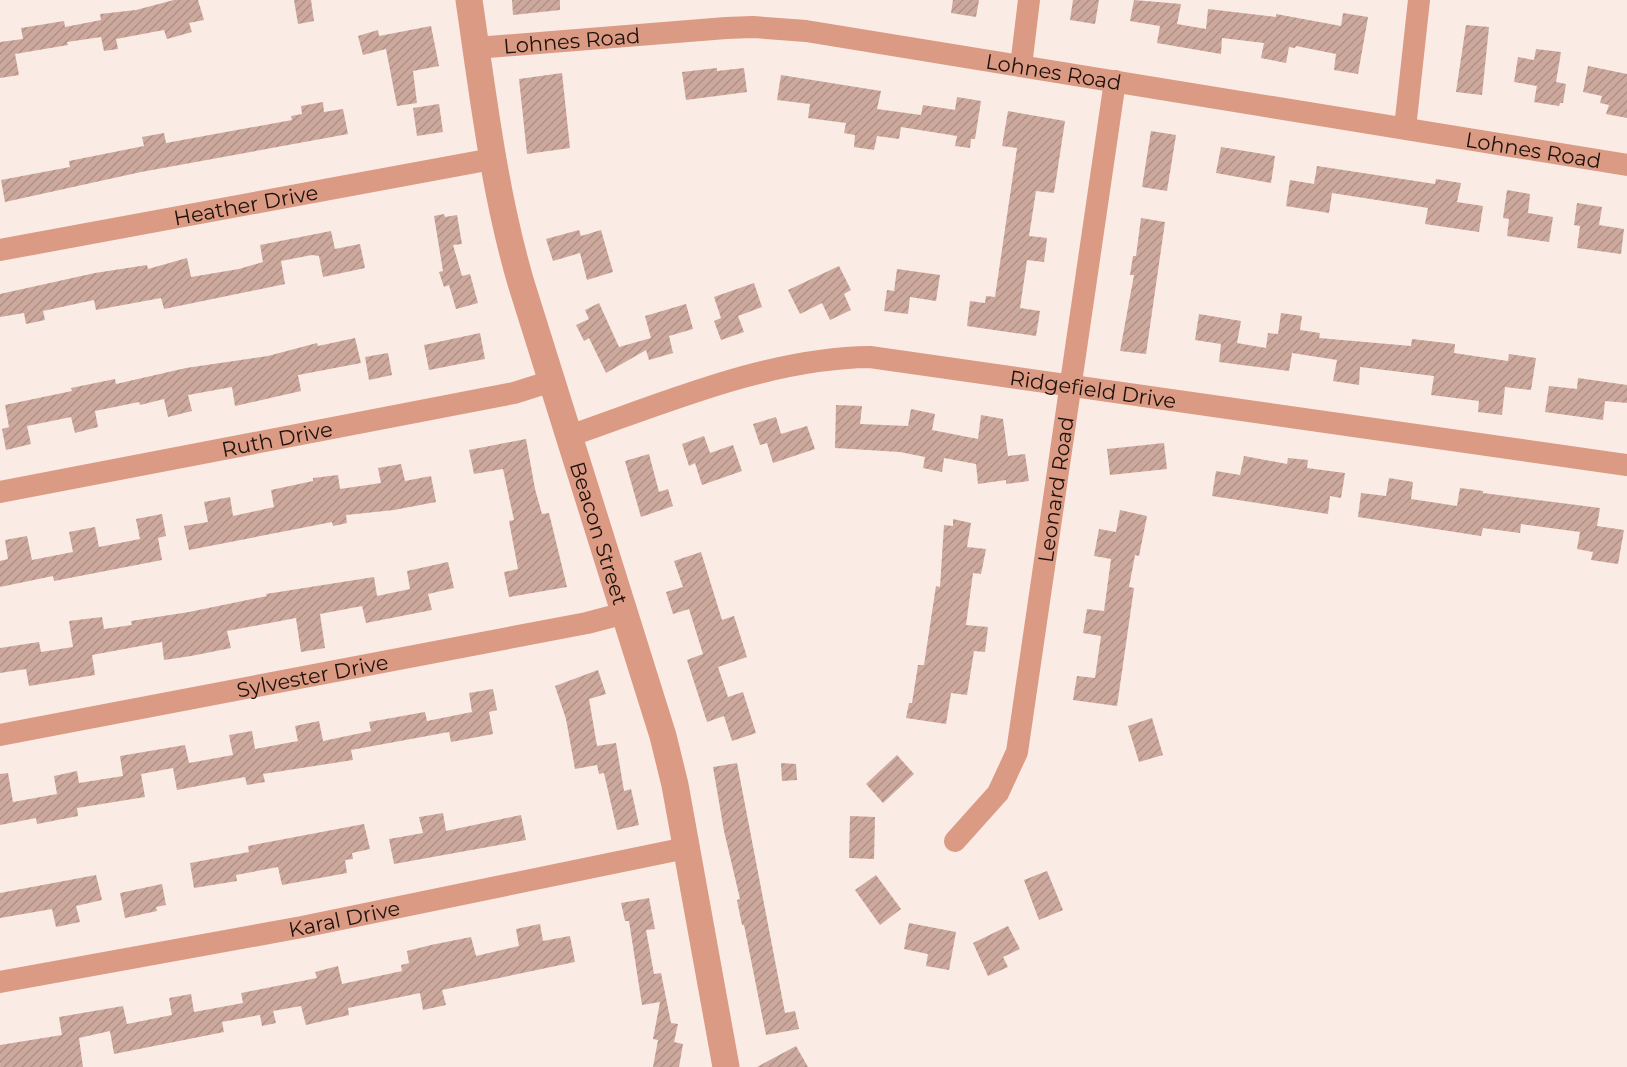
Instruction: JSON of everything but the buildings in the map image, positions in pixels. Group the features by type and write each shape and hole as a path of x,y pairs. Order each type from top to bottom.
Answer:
{"street":[{"name":"Beacon Street","path":"469,0 492,159 513,255 666,745 726,1067"},
{"path":"1021,66 1029,0"},
{"path":"1405,128 1419,0"},
{"name":"Lohnes Road","path":"476,48 753,27 806,31 1627,165"},
{"name":"Leonard Road","path":"955,842 998,793 1017,752 1115,81"},
{"name":"Heather Drive","path":"0,250 492,159"},
{"name":"Ridgefield Drive","path":"569,436 758,373 825,358 892,360 1627,465"},
{"name":"Ruth Drive","path":"0,492 514,393 552,381"},
{"name":"Sylvester Drive","path":"0,735 587,623 625,613"},
{"name":"Karal Drive","path":"0,982 302,927 686,848"}]}
